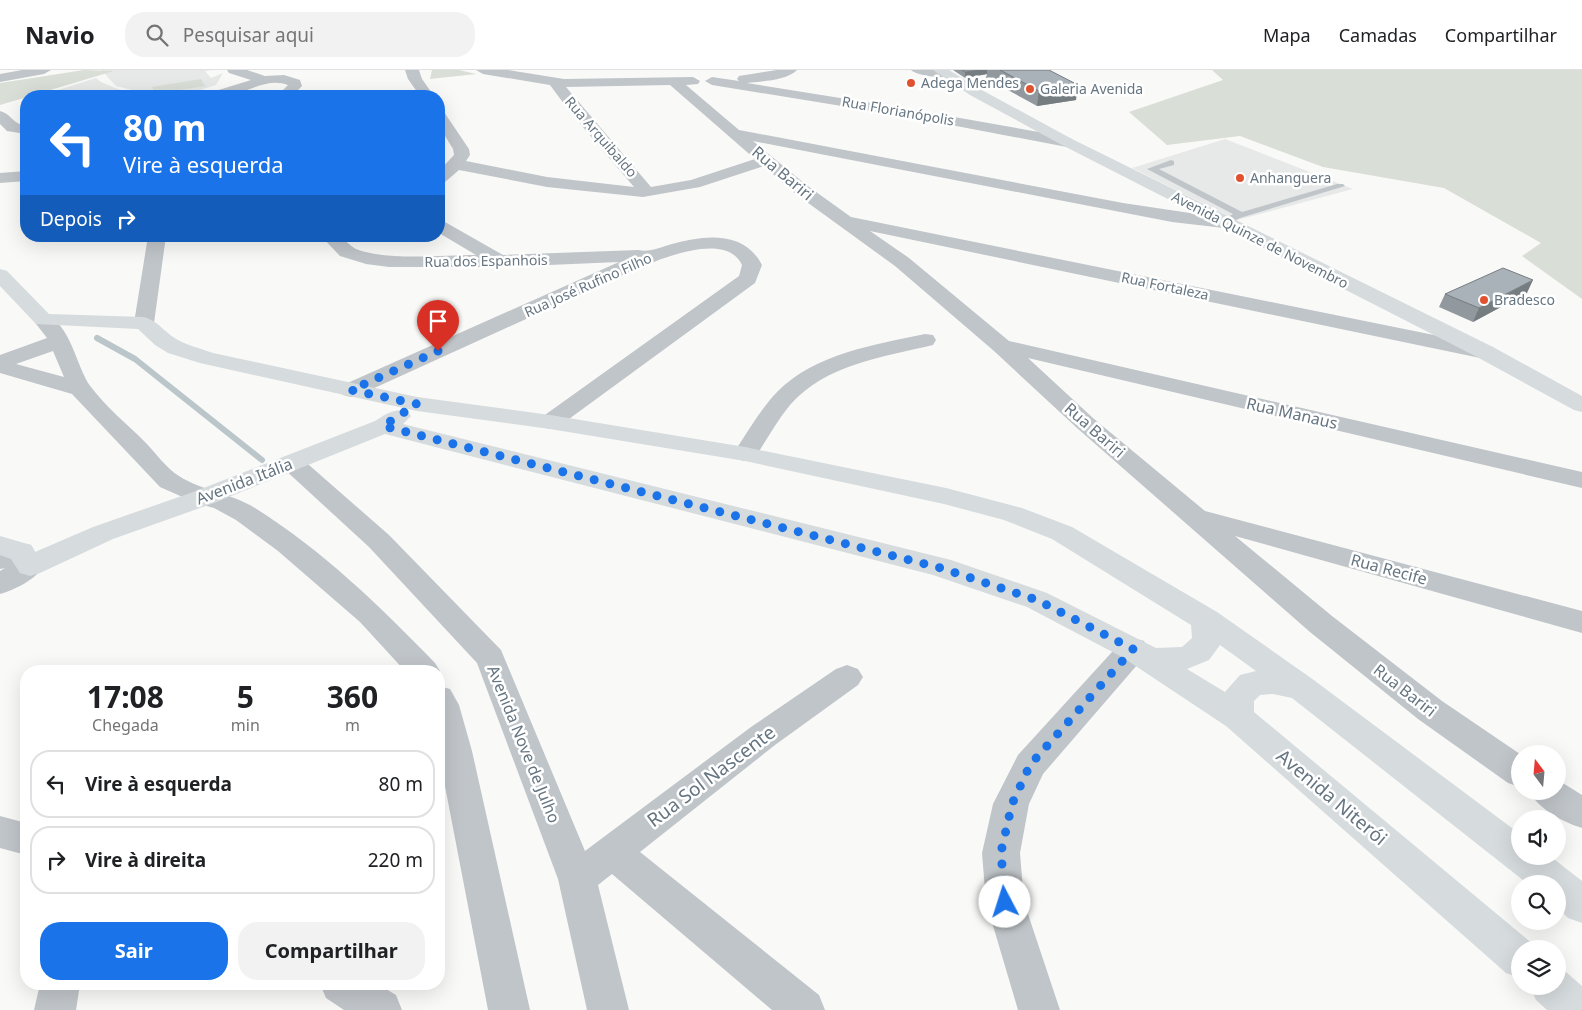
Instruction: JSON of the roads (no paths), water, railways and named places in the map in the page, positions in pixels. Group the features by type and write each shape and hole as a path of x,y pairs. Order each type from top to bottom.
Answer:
{"main road":[{"name":"Avenida Quinze de Novembro","path":"944,72 1067,142 1161,190 1232,219 1582,405"},
{"path":"0,275 44,320 144,323 162,340 176,348 208,358 351,390 417,404 550,422 745,454 946,496 1013,514 1062,533 1206,620 1300,687 1511,848"},
{"name":"Avenida Itália","path":"13,556 103,533 205,497 383,426 417,404"},
{"name":"Avenida Niterói","path":"383,426 941,568 1037,600 1142,655 1238,716 1511,951"},
{"path":"1142,655 1178,660 1199,651 1207,639 1206,620"},
{"path":"1238,716 1238,698 1251,684 1273,682 1300,687"},
{"path":"1533,865 1545,875"},
{"path":"1566,892 1582,905"},
{"path":"1561,995 1577,1010"}],"street":[{"path":"0,78 44,70"},
{"path":"234,70 264,80"},
{"path":"483,70 554,82 674,82 757,79 790,70"},
{"path":"918,70 944,72"},
{"path":"414,71 424,90"},
{"path":"233,90 264,80 284,79 295,83 295,86 291,90"},
{"name":"Rua Florianópolis","path":"757,79 780,93"},
{"name":"Rua Florianópolis","path":"712,81 1015,131 1067,142"},
{"name":"Rua Arquibaldo","path":"554,82 647,192"},
{"name":"Rua Bariri","path":"674,82 738,134 799,188 902,262 1002,346 1085,423 1321,624 1462,733 1511,768"},
{"path":"0,115 12,128 20,129"},
{"path":"445,125 461,149 462,154 456,164 445,174"},
{"name":"Rua Florianópolis","path":"1015,131 1047,130"},
{"path":"738,134 1172,217 1232,219"},
{"path":"456,164 512,176 574,186 647,192 694,184 767,160"},
{"path":"0,178 20,176"},
{"name":"Rua Fortaleza","path":"845,220 1485,352"},
{"path":"445,229 500,261"},
{"path":"144,323 156,242"},
{"name":"Rua dos Espanhois","path":"336,242 346,252 366,258 416,262 500,261 650,255"},
{"name":"Rua José Rufino Filho","path":"351,390 594,283 650,255 706,244 725,243 738,248 748,257 752,264 748,279 550,422"},
{"path":"44,320 60,341 80,389 169,481 205,497 223,502 244,514 288,545 372,615 418,665"},
{"path":"745,454 786,396 807,378 846,358 925,340"},
{"path":"0,362 60,341"},
{"name":"Rua Manaus","path":"1002,346 1582,480"},
{"path":"0,366 80,389"},
{"name":"Avenida Nove de Julho","path":"292,463 379,541 490,658 577,879 608,1010"},
{"name":"Rua Recife","path":"1196,516 1582,622"},
{"name":"Avenida Itália","path":"0,584 13,556"},
{"path":"1039,1010 1005,902 1001,852 1012,804 1030,765 1142,655"},
{"name":"Rua Sol Nascente","path":"577,879 763,736 847,677"},
{"path":"445,713 455,751 509,1010"},
{"path":"1560,800 1582,814"},
{"path":"0,832 20,837"},
{"path":"611,851 804,1010"},
{"path":"55,1010 59,990"},
{"path":"350,990 381,1010"}],"lane":[{"path":"1170,163 1151,169 1181,185 1232,219 1340,186"},
{"path":"1161,190 1181,185"}],"waterway":[{"path":"97,338 135,359 262,460"}],"place":[{"name":"Adega Mendes","path":"911,83"},
{"name":"Galeria Avenida","path":"1030,89"},
{"name":"Anhanguera","path":"1240,178"},
{"name":"Bradesco","path":"1484,300"}]}
